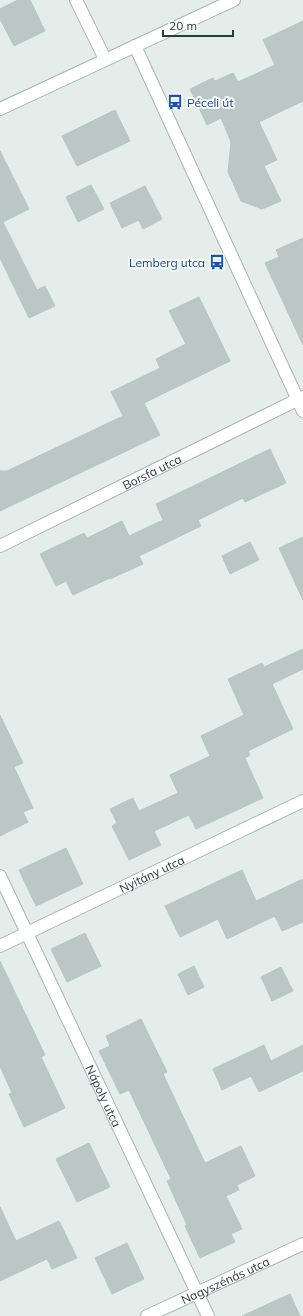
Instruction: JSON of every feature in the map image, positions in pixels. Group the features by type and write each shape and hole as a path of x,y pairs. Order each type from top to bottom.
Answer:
{"street":[{"path":"76,0 105,59"},
{"path":"0,109 234,0"},
{"path":"135,46 301,403"},
{"name":"Borsfa utca","path":"0,546 301,403"},
{"name":"Nyitány utca","path":"0,946 303,801"},
{"name":"Nápoly utca","path":"0,876 208,1316"},
{"name":"Nagyszénás utca","path":"147,1316 303,1244"}],"building":[{"path":"18,0 30,0 45,31 14,46 0,19 0,9"},
{"path":"303,21 303,101 259,122 277,160 264,166 281,201 262,209 241,201 228,172 231,142 221,118 207,125 190,89 213,78 215,81 233,73 238,82 275,65 263,40"},
{"path":"115,110 130,141 77,166 62,136"},
{"path":"0,151 29,209 3,222 37,290 45,286 55,306 29,318 0,258"},
{"path":"91,185 104,209 78,222 66,197"},
{"path":"145,186 162,219 143,229 139,220 122,228 110,203"},
{"path":"303,238 303,345 265,263 279,257 276,250"},
{"path":"199,297 230,361 144,403 160,435 0,511 0,471 7,471 123,416 111,392 160,368 156,359 186,344 169,311"},
{"path":"270,449 286,483 245,502 243,498 198,520 201,526 139,556 143,564 110,579 73,595 66,581 56,586 40,554 84,533 87,538 122,521 129,536 163,520 156,504"},
{"path":"303,537 303,600 279,548"},
{"path":"250,542 259,560 230,574 222,556"},
{"path":"303,649 303,669 272,684 293,729 248,751 250,755 245,758 263,798 196,829 189,815 154,831 161,845 129,860 112,826 117,823 110,809 133,798 139,811 178,793 170,775 210,756 201,736 244,715 228,679 262,663 264,667"},
{"path":"0,715 23,763 14,767 33,808 23,812 28,822 0,836"},
{"path":"66,848 83,884 36,906 19,870"},
{"path":"242,870 256,901 303,879 303,922 282,931 275,916 227,939 218,919 180,937 165,906"},
{"path":"85,933 101,966 67,982 51,949"},
{"path":"0,961 45,1055 41,1057 65,1108 24,1127 9,1094 12,1093 0,1066"},
{"path":"194,966 204,987 188,995 178,974"},
{"path":"281,967 293,991 272,1001 261,977"},
{"path":"141,1019 167,1072 163,1074 205,1163 241,1146 255,1176 237,1185 239,1190 226,1196 242,1229 231,1234 235,1242 200,1258 167,1181 171,1179 129,1090 120,1094 99,1051 110,1046 106,1036"},
{"path":"264,1045 271,1061 303,1045 303,1071 259,1092 251,1076 222,1090 213,1069"},
{"path":"89,1143 110,1187 77,1202 56,1159"},
{"path":"0,1207 16,1241 59,1221 77,1258 52,1269 47,1259 0,1281"},
{"path":"127,1243 144,1279 112,1294 95,1258"},
{"path":"290,1294 300,1316 242,1316"}],"place":[{"name":"Péceli út","path":"175,102"},
{"name":"Lemberg utca","path":"217,262"}]}
